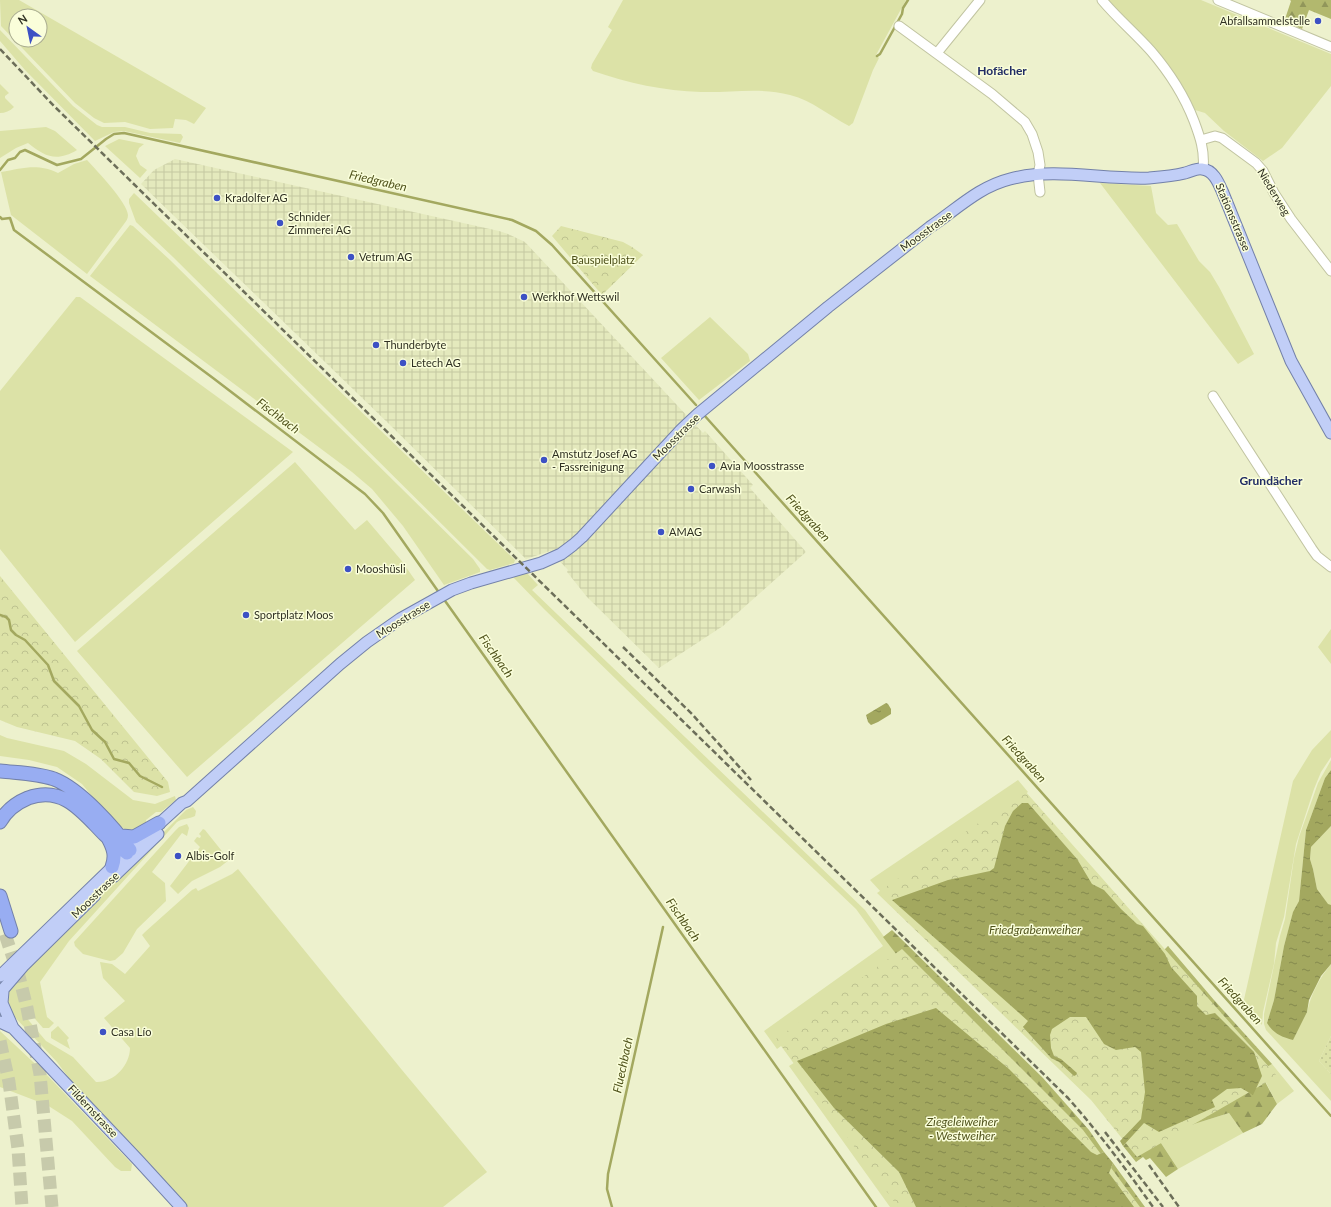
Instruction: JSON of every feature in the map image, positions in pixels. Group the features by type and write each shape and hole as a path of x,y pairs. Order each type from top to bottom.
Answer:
{"highway":[{"path":"0,771 44,776 68,786 88,803 121,836 130,853"},
{"path":"0,822 11,808 21,801 37,796 49,795 63,798 77,806 107,837 130,853"},
{"path":"121,836 134,837 159,823"},
{"path":"107,837 115,855 112,867"},
{"path":"0,896 8,933 0,921"}],"main road":[{"name":"Moosstrasse","path":"1,988 159,823 182,803 187,801 362,646 400,619 449,592 471,583 542,563 561,554 582,537 690,421 708,405 896,253 974,195 992,185 1010,179 1038,174 1066,174 1135,179 1167,177 1203,168"},
{"name":"Stationsstrasse","path":"1203,168 1212,174 1223,193 1291,361 1331,433"},
{"name":"Moosstrasse","path":"0,976 112,867 185,806 187,801"},
{"name":"Moosstrasse","path":"1,988 13,965"},
{"path":"1,988 2,1003 13,1028"},
{"path":"0,1011 13,1028"},
{"name":"Fildernstrasse","path":"0,1022 13,1028 181,1207"}],"street":[{"path":"937,53 980,0"},
{"path":"1102,0 1150,50 1163,67 1188,106 1202,140 1204,161 1203,168"},
{"path":"1218,0 1331,48"},
{"path":"899,26 1002,102 1025,122 1032,134 1038,152 1040,165 1038,174 1040,192"},
{"name":"Niederweg","path":"1202,140 1216,136 1222,138 1256,163 1291,219 1331,271"},
{"path":"1213,396 1312,550 1331,567"}],"shaded area":[{"path":"175,159 499,231 525,242 703,433 705,431 753,485 750,488 806,552 723,626 659,668 587,597 567,572 568,570 550,551 526,559 141,184 154,170"}],"green space":[{"path":"0,0 19,0 33,8 8,8 8,33 1,26"},
{"path":"623,0 906,0 876,55 879,58 853,123 849,126 806,101 790,95 768,91 701,92 673,90 633,83 593,71 591,68 592,64 612,30 608,27"},
{"path":"1108,0 1201,0 1331,54 1331,86 1282,148 1263,161 1224,131 1205,113 1195,110 1161,56"},
{"path":"1290,0 1331,0 1331,19 1309,10 1302,29 1284,22 1291,1"},
{"path":"48,17 206,108 194,124 186,120 175,119 173,128 150,129 125,122 104,123 94,118 75,103 22,48 48,48"},
{"path":"0,30 8,38 8,48 17,48 73,106 97,125 102,127 125,127 150,133 181,134 183,137 180,143 124,131 114,132 95,141 25,70 0,41"},
{"path":"0,84 9,93 5,96 5,98 14,107 4,113 0,113"},
{"path":"46,127 55,131 77,150 70,154 57,157 46,155 28,143 16,148 0,158 0,131"},
{"path":"119,139 144,144 139,148 136,156 140,165 147,170 140,178 105,146"},
{"path":"87,160 123,202 128,215 125,222 87,274 11,215 1,172 37,167 58,173 74,164"},
{"path":"1100,183 1151,186 1156,213 1168,225 1177,224 1199,261 1210,272 1219,287 1254,354 1238,364"},
{"path":"134,193 515,560 514,563 490,570 487,569 136,222 129,203 129,199"},
{"path":"130,225 133,226 170,260 473,559 480,569 480,572 444,585 403,526 372,489 352,472 90,276"},
{"name":"Bauspielplatz","path":"561,226 623,242 643,255 602,295 552,236"},
{"path":"76,297 80,297 293,452 75,642 0,549 0,391"},
{"path":"710,317 748,354 750,361 699,400 661,358"},
{"name":"Sportplatz Moos","path":"295,462 355,530 367,520 401,560 415,580 187,777 77,651"},
{"path":"526,572 538,585 532,590 865,910 900,959 777,1049 764,1031 883,946 856,909 699,760 512,576"},
{"path":"0,576 168,782 170,792 157,796 134,792 101,759 75,741 17,727 0,720"},
{"path":"1331,629 1331,664 1318,647"},
{"path":"1331,730 1331,757 1321,772 1314,789 1296,844 1284,917 1276,943 1274,964 1263,1012 1262,1025 1243,1004 1293,781 1312,750"},
{"path":"0,735 7,738 64,751 86,764 133,800 155,804 175,796 176,800 161,812 156,812 146,820 146,825 135,829 125,829 114,823 82,784 57,767 29,760 0,756"},
{"path":"1331,760 1331,770 1325,778 1306,830 1299,901 1293,913 1284,946 1274,1000 1267,1023 1307,1012 1316,987 1331,964 1331,1036 1319,1061 1331,1074 1331,1101 1266,1030 1264,1024 1264,1014 1280,936 1285,919 1294,858 1299,837 1318,783"},
{"path":"1018,780 1028,792 991,819 881,892 870,880"},
{"name":"Friedgrabenweiher","path":"1025,791 1277,1076 1137,1157 1091,1100 877,893"},
{"path":"193,807 196,811 195,816 177,822 69,941 40,982 47,1017 54,1023 49,1028 43,1028 30,1013 25,1016 46,1041 73,1057 96,1082 103,1082 115,1076 120,1072 127,1061 130,1048 104,1018 125,1001 103,978 100,962 112,964 125,974 150,946 142,935 145,932 192,890 196,888 198,891 232,874 238,869 487,1172 443,1207 188,1207 77,1089 57,1062 10,1012 5,996 19,976 186,810"},
{"path":"187,824 189,828 187,836 182,833 152,872 165,883 166,901 137,929 123,953 115,960 110,961 83,954 75,946 74,942 175,831 179,827"},
{"path":"1331,826 1331,905 1328,905 1317,889 1310,859 1311,847"},
{"path":"203,829 229,860 220,867 192,881 178,894 170,886 200,847 194,841 197,837 200,838 201,836 199,834"},
{"path":"892,930 1043,1078 1089,1130 1104,1152 1097,1155 900,959 883,937"},
{"path":"1168,946 1272,1064 1260,1071 1163,951"},
{"name":"Ziegeleiweiher - Westweiher","path":"902,949 1083,1130 1140,1207 898,1207 776,1039"},
{"path":"58,1026 69,1038 67,1040 70,1049 51,1038 51,1032"},
{"path":"0,1031 46,1074 132,1164 131,1171 121,1171 115,1167 72,1121 47,1105 0,1087"},
{"path":"1331,1036 1331,1074 1319,1061"},
{"path":"797,1061 916,1207 890,1207 789,1066"},
{"path":"1272,1064 1294,1091 1277,1104 1260,1071"},
{"path":"1262,1076 1277,1104 1262,1124 1243,1133 1229,1113 1191,1125"},
{"path":"1229,1113 1243,1133 1178,1169 1159,1140 1191,1125"},
{"path":"1144,1123 1159,1140 1178,1169 1166,1177 1150,1158 1146,1160 1143,1157 1136,1162 1123,1146"},
{"path":"1113,1163 1145,1207 1134,1207 1109,1173"}],"water":[{"path":"886,703 891,709 891,714 871,725 868,722 866,715"},
{"path":"1331,770 1331,826 1311,847 1310,859 1317,889 1328,904 1331,905 1331,964 1321,976 1309,1000 1307,1012 1293,1040 1278,1034 1267,1023 1274,1000 1284,946 1293,912 1299,901 1306,830 1325,778"},
{"name":"Friedgrabenweiher","path":"1022,803 1028,803 1077,859 1092,884 1104,890 1137,924 1143,926 1165,954 1171,967 1197,996 1197,1006 1206,1015 1215,1013 1254,1052 1262,1076 1253,1095 1241,1088 1227,1089 1212,1100 1215,1107 1159,1132 1144,1123 1123,1146 1120,1141 1141,1119 1145,1092 1141,1052 1135,1047 1116,1050 1104,1044 1086,1017 1070,1017 1052,1029 1050,1035 1051,1048 1054,1056 1061,1059 1077,1073 1074,1076 1059,1062 1051,1058 1023,1027 1028,1021 892,900 948,880 990,871 994,868 1005,826 1013,811"},
{"name":"Ziegeleiweiher - Westweiher","path":"936,1008 1009,1069 1091,1152 1097,1155 1104,1152 1113,1163 1109,1173 1134,1207 916,1207 899,1172 834,1108 797,1061 886,1024"}],"waterway":[{"path":"877,56 880,54 908,0"},
{"name":"Friedgraben","path":"0,170 8,160 15,158 20,152 25,150 57,165 81,159 114,134 124,133 512,220 536,231 552,245 696,405"},
{"name":"Fischbach","path":"0,217 2,219 10,218 14,230 213,378 365,494 383,513 440,594"},
{"name":"Friedgraben","path":"704,415 1331,1116"},
{"name":"Fischbach","path":"443,598 876,1207"},
{"path":"0,615 9,620 11,630 25,640 48,665 54,681 79,706 92,730 105,742 114,759 129,763 140,776 162,787"},
{"name":"Fluechbach","path":"612,1207 607,1189 608,1174 663,927"}],"tunnel":[{"path":"5,934 19,976 40,1074 52,1207"},
{"path":"0,1041 9,1082 18,1149 22,1207"}],"railway":[{"path":"0,49 54,106 1068,1098 1091,1124 1153,1207"},
{"path":"623,647 692,714 751,780"},
{"path":"1105,1132 1163,1207"},
{"path":"1149,1165 1179,1207"}],"place":[{"name":"Abfallsammelstelle","path":"1318,21"},
{"name":"Kradolfer AG","path":"217,198"},
{"name":"Schnider Zimmerei AG","path":"280,223"},
{"name":"Vetrum AG","path":"351,257"},
{"name":"Werkhof Wettswil","path":"524,297"},
{"name":"Thunderbyte","path":"376,345"},
{"name":"Letech AG","path":"403,363"},
{"name":"Amstutz Josef AG - Fassreinigung","path":"544,460"},
{"name":"Avia Moosstrasse","path":"712,466"},
{"name":"Carwash","path":"691,489"},
{"name":"AMAG","path":"661,532"},
{"name":"Mooshüsli","path":"348,569"},
{"name":"Sportplatz Moos","path":"246,615"},
{"name":"Albis-Golf","path":"178,856"},
{"name":"Casa Lío","path":"103,1032"}],"district":[{"name":"Hofächer","path":"1002,71"},
{"name":"Grundächer","path":"1271,481"}]}
